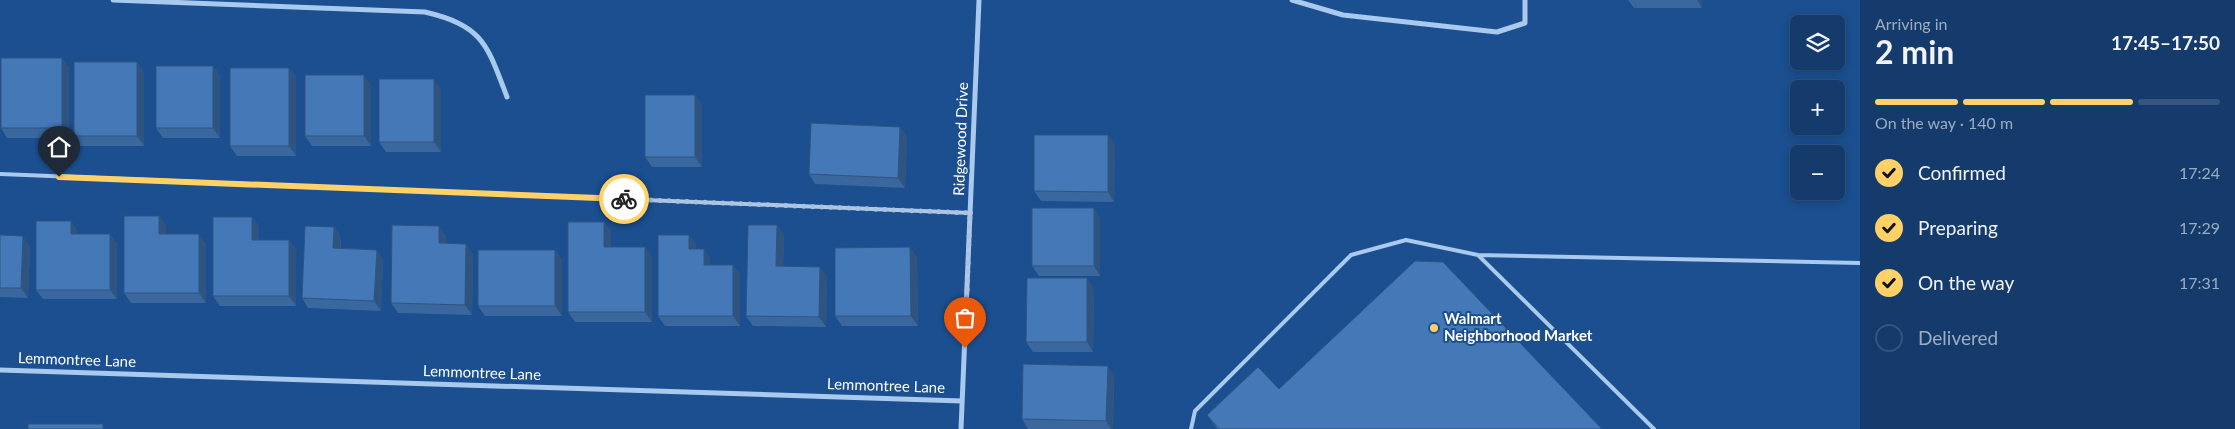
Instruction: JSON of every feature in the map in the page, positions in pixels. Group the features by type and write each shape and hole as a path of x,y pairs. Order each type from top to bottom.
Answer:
{"street":[{"path":"113,0 425,12 444,17 475,32 490,52 508,97"},
{"name":"Ridgewood Drive","path":"961,429 980,0"},
{"path":"1292,0 1343,15 1497,32 1525,23 1525,0"},
{"name":"Lemmontree Lane","path":"0,370 962,401"}],"lane":[{"path":"0,174 970,213"},
{"path":"1191,429 1195,411 1351,255 1406,240 1478,255 1860,263"},
{"path":"1478,255 1654,429"}],"building":[{"path":"1,58 62,58 62,128 1,128"},
{"path":"74,62 137,62 137,136 74,136"},
{"path":"156,66 213,66 213,128 156,128"},
{"path":"230,68 289,68 289,146 230,146"},
{"path":"305,75 364,75 364,136 305,136"},
{"path":"379,79 434,79 434,142 379,142"},
{"path":"645,95 695,95 695,157 645,157"},
{"path":"811,123 900,127 898,178 809,174"},
{"path":"1034,135 1108,135 1108,192 1034,191"},
{"path":"1032,208 1094,208 1094,266 1032,266"},
{"path":"124,216 159,216 159,234 199,234 199,293 124,293"},
{"path":"213,217 252,217 252,240 289,240 289,296 213,296"},
{"path":"36,221 71,221 71,234 110,234 110,290 36,290"},
{"path":"568,222 604,222 604,247 645,247 645,312 568,312"},
{"path":"392,225 439,226 439,243 466,244 465,305 391,303"},
{"path":"748,225 777,225 776,266 820,267 819,317 746,316"},
{"path":"305,226 334,227 333,248 377,250 374,301 302,298"},
{"path":"0,235 23,236 21,288 0,288"},
{"path":"658,235 689,235 689,249 704,249 704,265 733,265 733,316 658,316"},
{"path":"910,247 911,316 835,316 835,248"},
{"path":"478,250 555,250 555,306 478,306"},
{"name":"Walmart Neighborhood Market","path":"1415,261 1443,262 1602,429 1219,429 1207,415 1258,367 1279,389"},
{"path":"1027,278 1087,278 1087,342 1026,342"},
{"path":"1023,364 1108,366 1106,421 1022,419"},
{"path":"28,424 103,424 103,429 28,429"}],"way so far":[{"path":"624,199 697,203 920,209 970,213 965,348"}],"place":[{"name":"Walmart Neighborhood Market","path":"1434,328"}],"route":[{"path":"59,177 624,199"}]}
